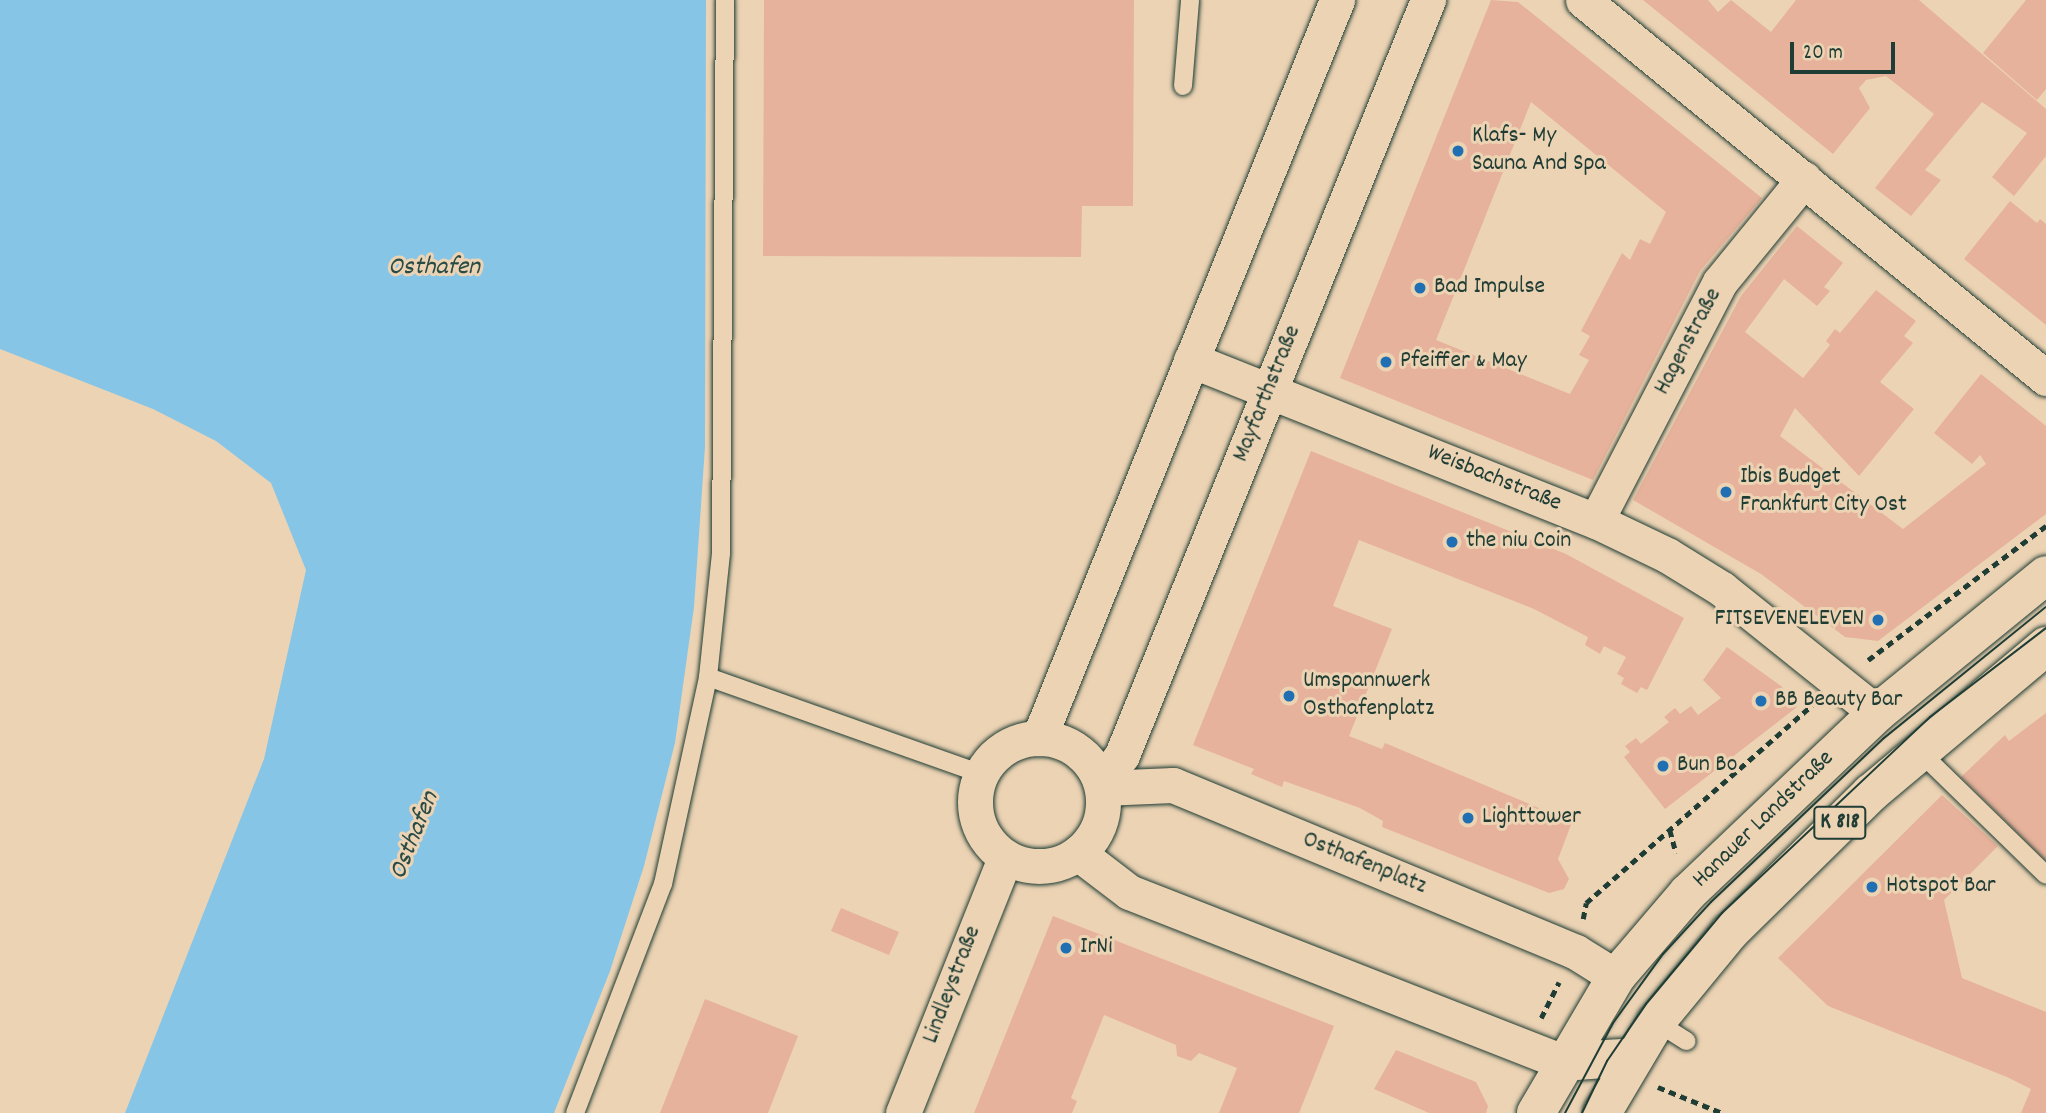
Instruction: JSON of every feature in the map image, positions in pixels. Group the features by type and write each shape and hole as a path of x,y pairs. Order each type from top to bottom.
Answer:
{"main road":[{"name":"Hanauer Landstraße","path":"1536,1113 1562,1062 1616,977 1688,892 1877,713 2046,575"},
{"name":"K 818","path":"1602,1113 1644,1071 1730,932 1919,751 2046,646"},
{"path":"1616,977 1671,1031"},
{"path":"1562,1062 1644,1071"}],"street":[{"path":"1039,738 1337,0"},
{"name":"Mayfarthstraße","path":"1101,785 1122,755 1428,0"},
{"path":"1583,0 2046,378"},
{"name":"Hagenstraße","path":"1596,521 1720,282 1804,179"},
{"name":"Weisbachstraße","path":"1191,360 1270,387 1596,521 1722,589 1877,713"},
{"path":"1039,738 1074,748 1101,785 1102,816 1078,853 1055,864 1033,866 1005,858 986,838 977,817 982,774 1016,742 1039,738"},
{"name":"Osthafenplatz","path":"1101,785 1173,785 1576,952 1616,977"},
{"path":"1078,853 1129,892 1562,1062"},
{"name":"Lindleystraße","path":"903,1113 1005,858"}],"lane":[{"path":"576,1113 663,884 708,677 721,553 724,0"},
{"path":"1183,86 1190,0"},
{"path":"708,677 982,774"},
{"path":"1919,751 2046,875"}],"path":[{"path":"1644,1071 1722,1113"}],"water":[{"name":"Osthafen","path":"0,0 706,0 705,447 694,607 675,743 644,866 610,971 554,1113 125,1113 264,759 306,570 271,483 216,441 153,409 0,349"}],"building":[{"path":"764,0 1134,0 1133,206 1082,206 1081,257 763,256"},
{"path":"1491,0 1518,2 1762,198 1700,271 1593,480 1340,378","holes":["1531,102 1666,212 1650,244 1640,239 1630,260 1622,253 1581,331 1590,336 1579,355 1589,360 1570,394 1436,340"]},
{"path":"1643,0 1708,0 1718,12 1731,0 1771,32 1796,0 1919,0 2046,109 2046,156 2014,196 1992,177 2027,133 1982,102 1925,170 1941,180 1911,216 1875,188 1934,114 1886,76 1866,80 1859,88 1870,108 1833,154"},
{"path":"2026,0 2046,0 2046,89 2037,100 1983,53"},
{"path":"2010,201 2037,223 2040,219 2046,224 2046,325 1964,259"},
{"path":"1797,226 1843,263 1824,287 1830,291 1817,306 1784,279 1745,332 1803,378 1830,345 1826,341 1835,329 1840,333 1876,290 1916,321 1904,336 1913,343 1880,382 1914,409 1859,476 1795,408 1780,436 1903,529 1986,464 1980,455 1972,464 1934,433 1981,374 2046,426 2046,514 1878,641 1845,637 1761,574 1633,500 1741,296"},
{"path":"1311,451 1566,554 1684,618 1647,690 1641,687 1637,693 1621,684 1624,678 1617,674 1626,657 1604,646 1600,654 1585,645 1588,637 1534,609 1359,540 1333,606 1392,629 1349,736 1382,749 1385,743 1572,822 1558,859 1569,879 1564,889 1549,893 1382,827 1383,821 1360,808 1284,781 1282,787 1251,774 1254,769 1193,745"},
{"path":"1727,647 1781,686 1797,707 1665,809 1624,757 1630,752 1625,746 1636,738 1641,744 1669,722 1664,717 1675,708 1680,714 1691,706 1698,715 1721,698 1703,680"},
{"path":"2046,713 2046,861 1961,777 2005,735 2009,741"},
{"path":"1942,795 1998,846 1944,900 1962,978 2046,1012 2046,1113 2021,1113 2031,1089 2007,1077 1828,1006 1778,958"},
{"path":"841,908 899,932 889,955 831,931"},
{"path":"1053,916 1334,1026 1299,1113 1219,1113 1237,1068 1199,1053 1191,1061 1177,1056 1176,1045 1104,1015 1071,1098 1077,1101 1072,1113 974,1113"},
{"path":"705,999 798,1036 768,1113 660,1113"},
{"path":"1396,1050 1476,1082 1488,1106 1486,1113 1429,1113 1374,1089"}],"tram line":[{"path":"1565,1113 1613,1023 1663,954 1711,902 1884,738 2046,607"},
{"path":"1582,1113 1607,1061 1646,1004 1722,913 1930,717 2046,628"}],"place":[{"name":"Klafs- My Sauna And Spa","path":"1458,151"},
{"name":"Bad Impulse","path":"1420,288"},
{"name":"Pfeiffer & May","path":"1386,362"},
{"name":"Ibis Budget Frankfurt City Ost","path":"1726,492"},
{"name":"the niu Coin","path":"1452,542"},
{"name":"FITSEVENELEVEN","path":"1878,620"},
{"name":"Umspannwerk Osthafenplatz","path":"1289,696"},
{"name":"BB Beauty Bar","path":"1761,701"},
{"name":"Bun Bo","path":"1663,766"},
{"name":"Lighttower","path":"1468,818"},
{"name":"Hotspot Bar","path":"1872,887"},
{"name":"IrNi","path":"1066,948"}]}
